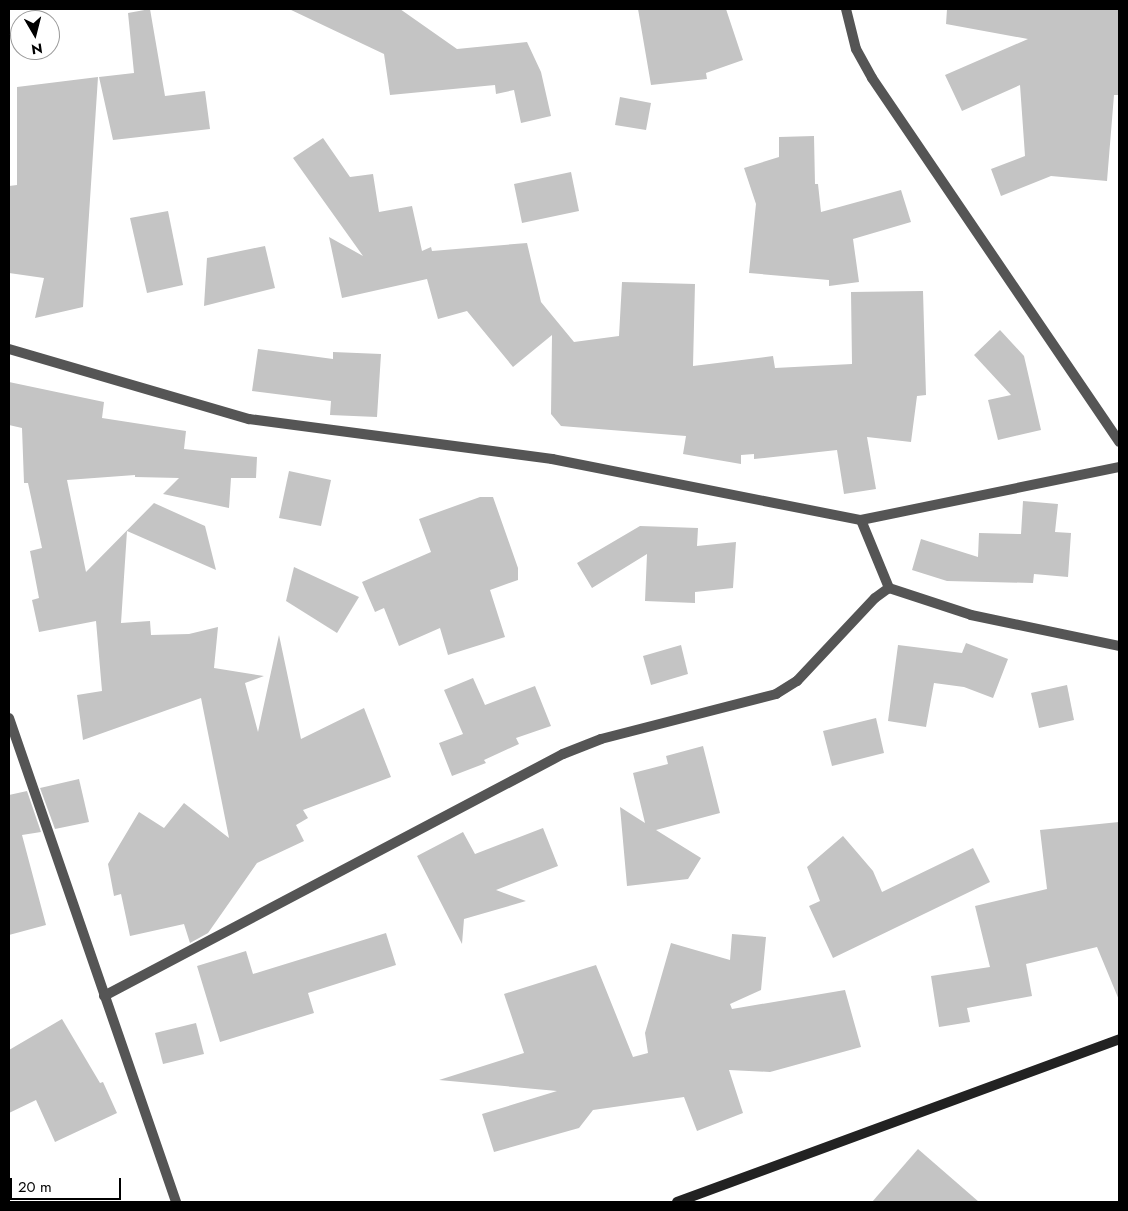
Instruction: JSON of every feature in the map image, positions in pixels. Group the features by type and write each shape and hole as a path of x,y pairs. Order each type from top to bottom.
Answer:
{"street":[{"path":"846,9 856,50 872,78 1119,442"},
{"path":"9,350 249,419 552,459 861,520 1119,467"},
{"path":"861,520 889,588 971,615 1119,646"},
{"path":"104,996 563,754 601,739 776,694 796,680 875,598 889,588"},
{"path":"9,718 176,1202"},
{"path":"677,1202 1119,1039"}],"building":[{"path":"150,9 165,96 205,91 210,129 113,140 99,77 134,73 128,13"},
{"path":"289,9 400,9 457,49 527,42 541,72 551,116 521,123 514,90 496,94 495,85 390,95 384,54"},
{"path":"638,9 726,9 743,60 706,73 707,79 651,85"},
{"path":"947,9 1119,9 1119,95 1114,95 1107,181 1051,176 1001,196 991,169 1025,156 1020,85 962,111 945,75 1028,39 946,24"},
{"path":"98,77 83,307 35,318 44,278 9,273 9,186 17,185 17,87"},
{"path":"620,97 651,103 646,130 615,125"},
{"path":"814,136 815,184 818,184 821,212 901,190 911,222 853,239 859,282 829,286 829,280 749,273 756,204 744,168 779,157 779,137"},
{"path":"323,138 350,177 373,174 379,212 412,206 422,251 431,247 432,251 527,243 541,302 574,342 619,336 622,282 695,284 693,366 773,356 775,368 852,364 851,292 923,291 926,395 917,396 911,442 867,437 876,489 844,494 837,450 754,459 754,454 741,455 741,464 683,454 686,436 561,426 551,414 552,335 513,367 467,311 438,319 427,279 342,298 329,237 363,256 293,158"},
{"path":"571,172 579,211 522,223 514,184"},
{"path":"168,211 183,285 147,293 130,218"},
{"path":"265,246 275,288 204,306 207,258"},
{"path":"1000,330 1024,356 1041,430 998,440 988,400 1011,395 974,355"},
{"path":"258,349 333,359 333,352 381,354 377,417 330,415 331,401 252,391"},
{"path":"9,382 104,402 102,418 186,431 184,449 257,457 256,478 231,478 229,508 163,494 179,478 135,477 135,475 67,480 86,572 154,503 205,526 216,570 127,531 121,623 150,621 151,635 189,634 218,627 214,668 264,676 245,683 258,732 279,635 301,739 364,708 391,777 303,810 308,818 296,825 304,841 257,863 208,933 190,943 184,924 130,936 121,894 114,896 108,864 139,812 164,828 184,803 229,838 201,698 83,740 77,695 102,691 96,621 39,632 32,600 39,598 30,551 42,548 28,483 24,483 22,428 9,425"},
{"path":"289,471 331,480 321,526 279,518"},
{"path":"480,497 493,497 518,568 518,580 490,590 505,637 448,655 440,628 399,646 384,608 375,612 362,582 431,552 419,519"},
{"path":"1023,501 1058,504 1055,532 1071,533 1068,577 1034,574 1033,583 947,581 912,570 921,539 978,557 979,533 1021,534"},
{"path":"640,526 698,528 697,546 736,542 733,588 695,592 695,603 645,601 647,554 592,588 577,563"},
{"path":"294,567 359,597 337,633 286,601"},
{"path":"966,643 1008,659 993,698 964,687 934,683 926,727 888,721 898,645 962,653"},
{"path":"681,645 688,674 651,685 643,656"},
{"path":"473,678 485,705 535,686 551,726 516,738 519,744 484,760 486,763 452,776 439,743 463,734 444,690"},
{"path":"1067,685 1074,720 1039,728 1031,693"},
{"path":"876,718 884,753 832,766 823,731"},
{"path":"703,746 720,813 656,830 701,858 688,879 627,886 620,807 645,823 633,773 668,764 666,756"},
{"path":"79,779 89,822 55,829 40,788"},
{"path":"27,791 41,832 22,835 46,925 9,935 9,795"},
{"path":"1119,822 1119,1000 1097,947 1026,964 1032,996 967,1008 970,1022 939,1027 931,976 990,967 975,906 1047,889 1040,830"},
{"path":"543,828 558,866 496,890 526,901 464,919 462,944 417,856 463,832 475,854"},
{"path":"843,836 873,871 882,892 973,848 990,882 833,958 809,906 820,901 807,867"},
{"path":"386,933 396,965 308,993 314,1013 220,1042 197,966 246,951 253,974"},
{"path":"732,934 766,937 761,990 730,1004 732,1009 845,990 861,1047 770,1072 729,1070 743,1113 697,1131 684,1097 593,1110 579,1128 494,1152 482,1114 557,1091 439,1080 524,1053 504,994 596,965 633,1057 648,1053 645,1033 671,943 730,960"},
{"path":"62,1019 100,1083 103,1082 117,1113 55,1142 36,1100 9,1113 9,1050"},
{"path":"196,1023 204,1054 163,1064 155,1033"},
{"path":"918,1149 979,1202 872,1202"}]}
